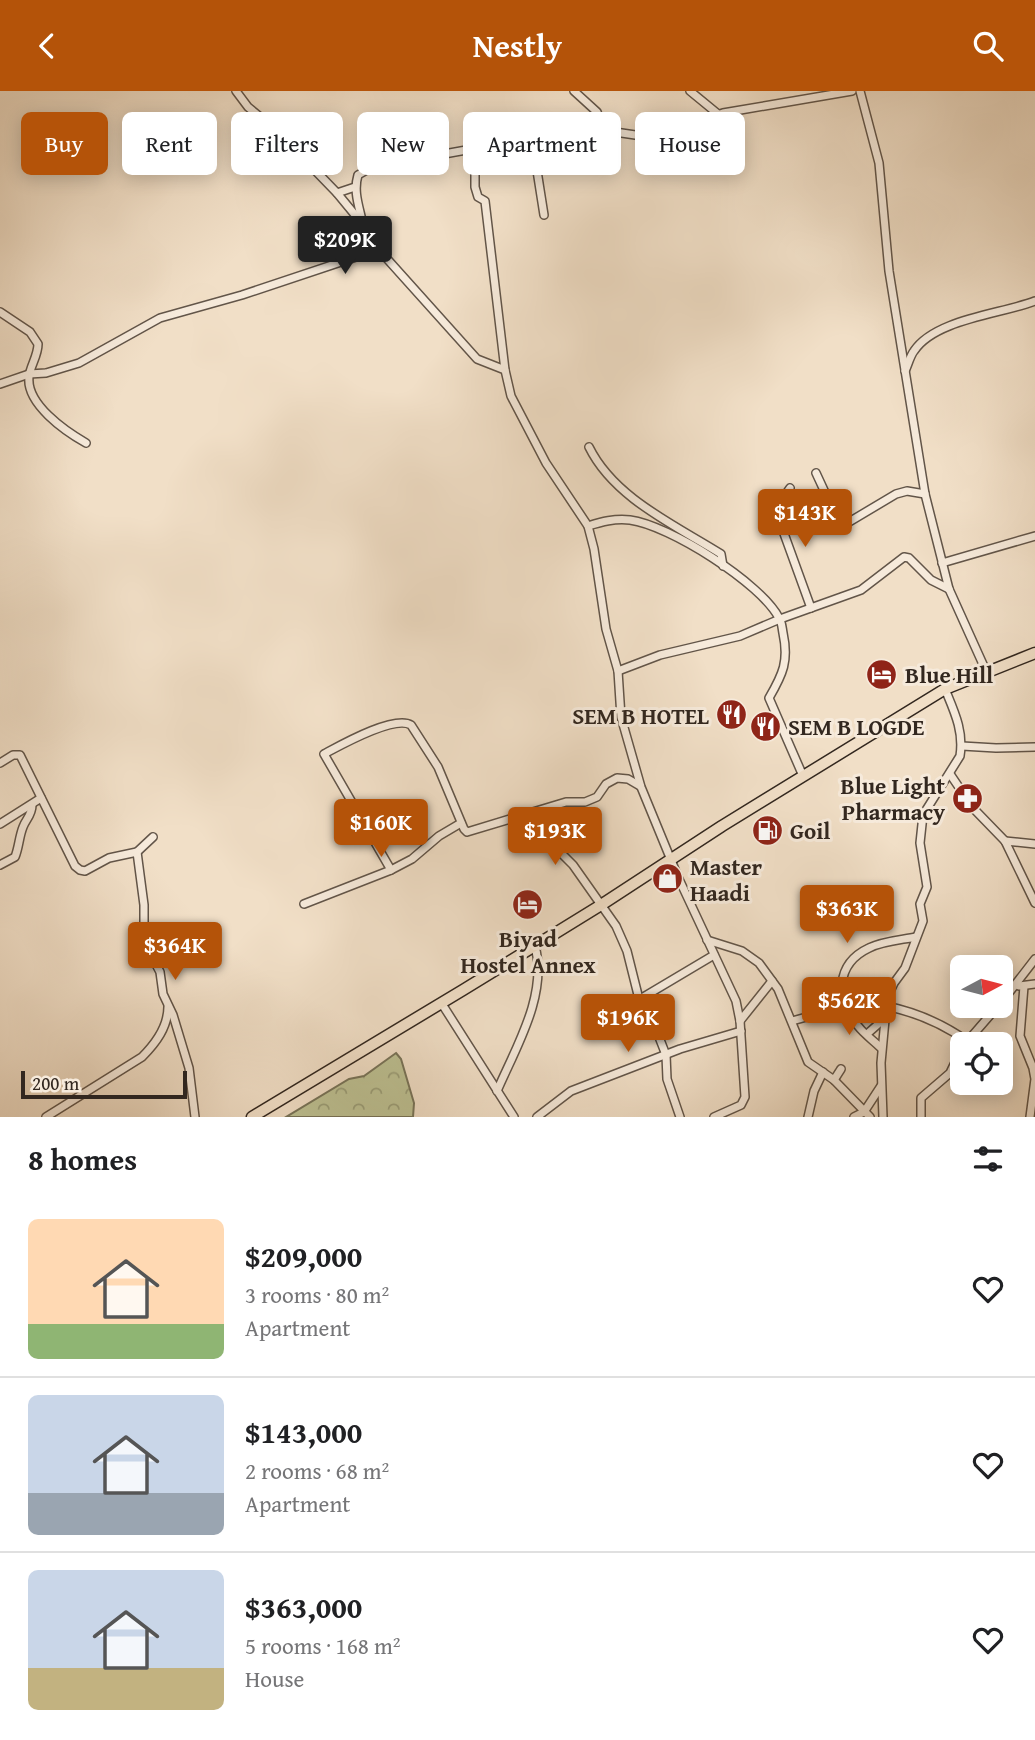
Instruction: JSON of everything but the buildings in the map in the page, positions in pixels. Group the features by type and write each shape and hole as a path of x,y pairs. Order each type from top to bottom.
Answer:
{"highway":[{"path":"251,1117 442,1004 944,689 1035,653"}],"street":[{"path":"236,91 248,107 276,130 337,193 365,227 380,251 477,359 505,370"},
{"path":"574,91 597,112"},
{"path":"690,91 716,112"},
{"path":"730,112 852,91"},
{"path":"860,91 879,163 889,271 925,494 949,589 986,671"},
{"path":"362,255 366,241 355,187 358,175 372,167 463,151"},
{"path":"475,175 478,197 485,201 505,370 511,395 546,463 588,526 606,629 618,671 621,717 640,787 736,1001 746,1097 741,1105 714,1117"},
{"path":"538,175 544,215"},
{"path":"337,193 355,187"},
{"path":"0,384 29,374 46,373 79,363 160,318 380,251"},
{"path":"905,372 914,350 931,336 956,323 1035,301"},
{"path":"0,313 21,325 35,338 38,348 29,374 29,388 34,398 62,430 86,443"},
{"path":"589,447 597,462 632,498 720,554 723,567"},
{"path":"816,473 840,525 896,494 907,491 925,494"},
{"path":"790,488 781,501 778,517 811,608"},
{"path":"588,526 610,520 629,520 651,526 690,543 763,595 780,619 787,651 782,675 769,698 803,776"},
{"path":"942,563 1035,536"},
{"path":"618,671 660,655 740,636 861,590 904,557 909,558 931,580 949,589"},
{"path":"883,1117 881,1048 886,1006 894,983 905,968 923,921 920,904 927,887 920,843 923,815 950,774 960,756 962,746 957,717 944,689"},
{"path":"391,870 324,754 383,726 406,722 411,725 438,767 464,829 471,832 566,802 585,802 597,797 606,784 617,778 628,779 640,787"},
{"path":"962,746 1035,747"},
{"path":"0,763 13,755 20,755 75,866 80,870 85,871 108,858 137,852 153,837"},
{"path":"950,774 973,808 1005,841 1035,903"},
{"path":"0,824 41,798"},
{"path":"0,865 15,857 32,805"},
{"path":"532,813 553,845 572,865 616,926 627,951 642,1018 659,1037 666,1055 667,1079 680,1117"},
{"path":"304,904 391,870 412,859 439,836 461,823"},
{"path":"1005,841 1035,844"},
{"path":"46,1117 142,1057 154,1045 168,1019 168,1006 160,972 150,953 144,931 144,905 137,852"},
{"path":"881,1048 858,1026 846,1006 842,980 849,961 869,948 916,937"},
{"path":"707,940 743,951 759,963 772,981 792,1021 803,1056 834,1080 867,1114"},
{"path":"497,1091 527,1022 539,968 535,946"},
{"path":"588,1030 714,955"},
{"path":"1013,988 1035,958"},
{"path":"740,1021 772,981"},
{"path":"1015,986 1035,984"},
{"path":"1024,986 1020,1036 1035,1079 1030,1117"},
{"path":"442,1004 514,1117"},
{"path":"168,1006 189,1068 195,1117"},
{"path":"792,1021 846,1006"},
{"path":"886,1006 921,1015 953,1032"},
{"path":"867,1034 884,1019"},
{"path":"537,1117 572,1091 666,1055 741,1031"},
{"path":"834,1080 841,1069"},
{"path":"808,1117 814,1091 823,1072"},
{"path":"921,1117 921,1098 950,1073"},
{"path":"867,1114 881,1086"},
{"path":"854,1117 867,1114"}],"green space":[{"path":"396,1053 401,1059 414,1103 413,1117 286,1117 349,1079 364,1076"}],"place":[{"name":"Blue Hill","path":"882,674"},
{"name":"SEM B HOTEL","path":"732,715"},
{"name":"SEM B LOGDE","path":"765,726"},
{"name":"Blue Light Pharmacy","path":"968,798"},
{"name":"Goil","path":"767,830"},
{"name":"Master Haadi","path":"667,879"},
{"name":"Biyad Hostel Annex","path":"528,904"}]}
